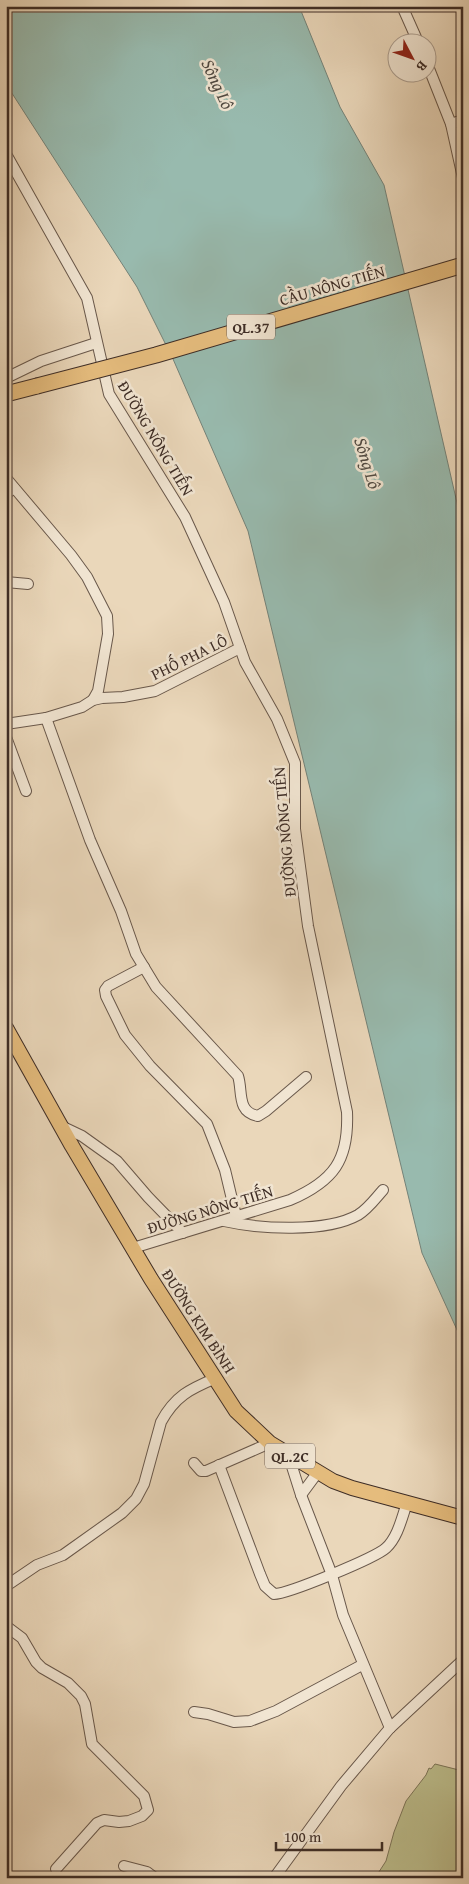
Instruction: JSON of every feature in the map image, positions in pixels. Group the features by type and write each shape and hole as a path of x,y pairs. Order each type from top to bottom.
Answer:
{"highway":[{"name":"CẦU NÔNG TIẾN","path":"6,394 166,352 463,265"}],"main road":[{"name":"ĐƯỜNG KIM BÌNH","path":"6,1028 60,1125 75,1141 151,1279 236,1411 270,1443 333,1481 352,1488 463,1518"}],"street":[{"path":"402,6 414,32"},
{"path":"434,82 451,124 463,178"},
{"path":"451,124 463,120"},
{"name":"ĐƯỜNG NÔNG TIẾN","path":"6,154 86,298 109,394 185,517 224,602 245,662 277,719 295,763 296,829 308,926 347,1112 348,1131 344,1151 336,1168 322,1182 306,1193 290,1200 133,1248"},
{"path":"6,378 41,361 96,343"},
{"path":"6,478 10,491 71,555 86,577 107,616 108,634 98,691 93,700"},
{"path":"6,582 28,584"},
{"name":"PHỐ PHA LÔ","path":"6,724 46,718 82,707 93,700 155,691 240,648"},
{"path":"46,718 90,840 121,911 136,954 156,987 238,1076 243,1105 253,1115 258,1116 266,1111 306,1076"},
{"path":"6,737 26,791"},
{"path":"144,967 108,986 105,990 106,996 125,1035 150,1066 207,1124 225,1170 236,1216"},
{"path":"75,1141 82,1136 106,1151 183,1233"},
{"path":"222,1220 242,1225 263,1227 321,1226 340,1223 359,1214 383,1190"},
{"path":"6,1586 37,1565 70,1550 122,1513 136,1498 144,1484 161,1422 166,1412 190,1389 216,1378"},
{"path":"194,1463 201,1471 206,1471 270,1443"},
{"path":"288,1454 301,1496 332,1575 342,1615 390,1728"},
{"path":"219,1465 265,1586 269,1591 278,1594 332,1575 385,1549 394,1537 407,1503"},
{"path":"301,1496 318,1472"},
{"path":"6,1626 22,1638 36,1662 42,1668 68,1683 81,1696 92,1744 144,1796 148,1810 142,1816 129,1821 104,1820 97,1823 56,1868"},
{"path":"274,1878 341,1786 390,1728 463,1660"},
{"path":"194,1712 234,1722 250,1721 276,1711 362,1665"},
{"path":"124,1866 147,1872 155,1878"}],"green space":[{"path":"435,1764 463,1771 463,1878 375,1878 386,1861 394,1832 406,1801 426,1775 429,1768 431,1769"}],"water":[{"name":"Sông Lô","path":"6,6 299,6 340,107 384,185 463,529 463,1343 422,1253 248,531 173,359 137,287 6,84"}]}
